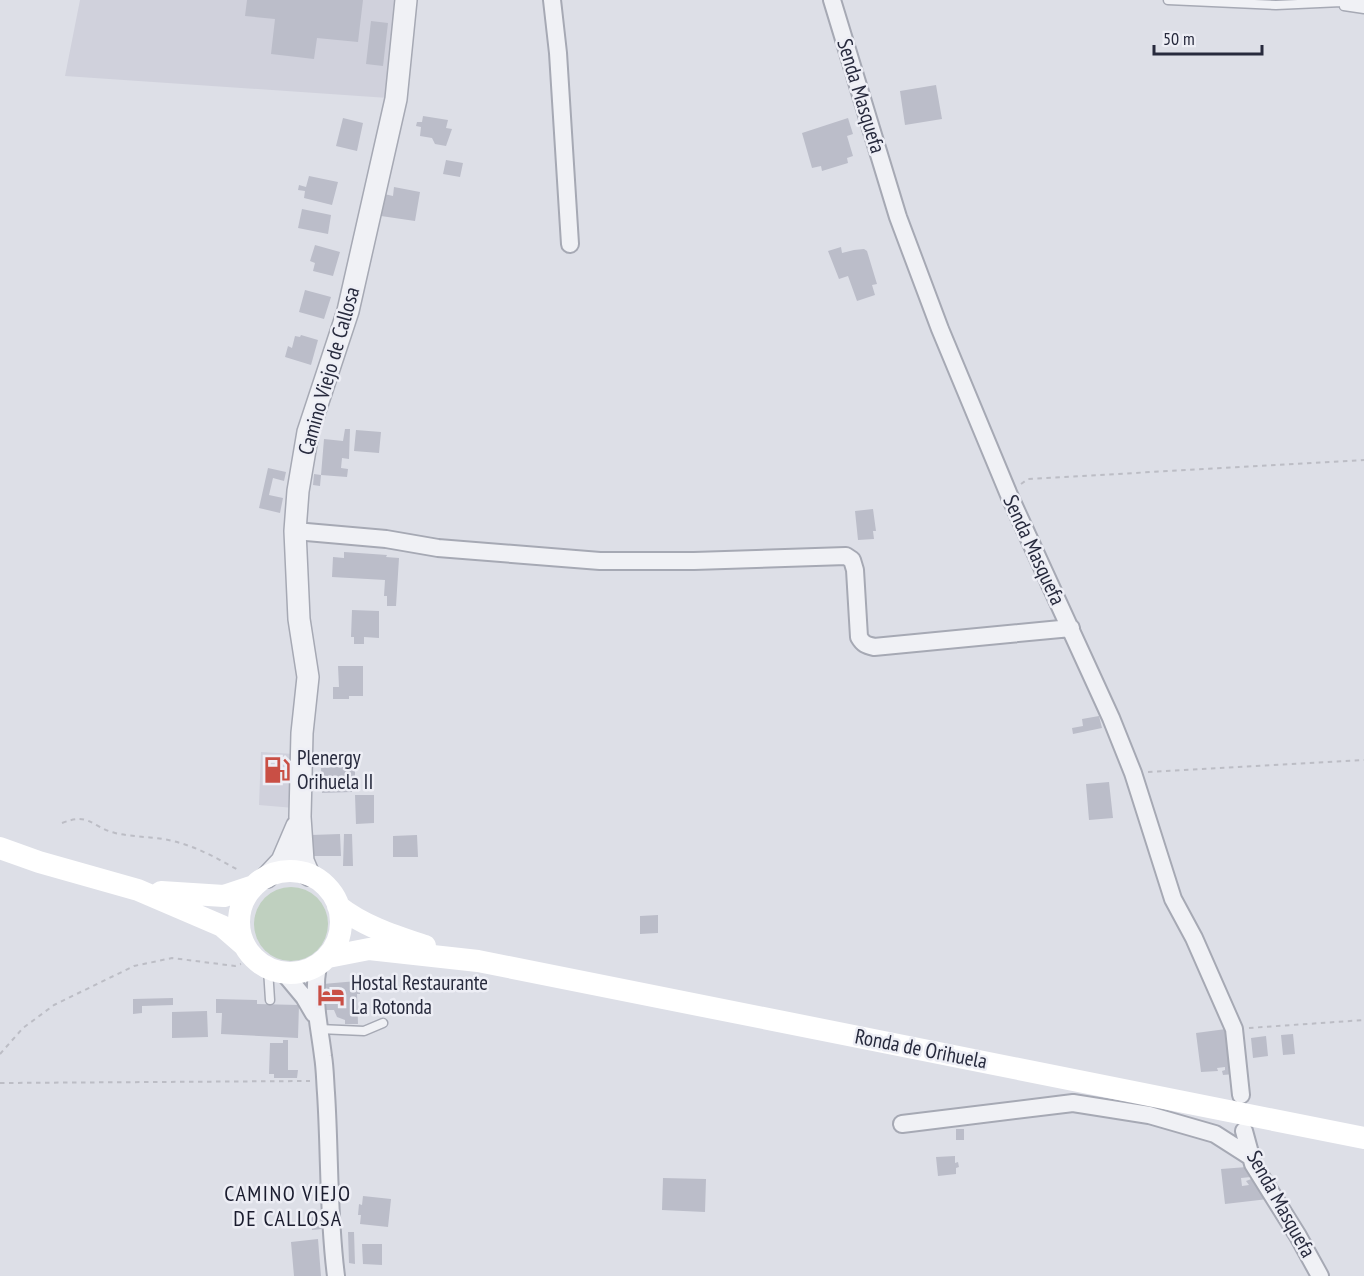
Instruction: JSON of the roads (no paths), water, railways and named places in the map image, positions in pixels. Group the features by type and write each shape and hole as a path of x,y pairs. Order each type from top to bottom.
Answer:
{"main road":[{"path":"0,848 39,862 138,890 222,926 263,962"},
{"path":"138,890 224,896 279,872 292,871 309,875"},
{"name":"Ronda de Orihuela","path":"309,875 319,880 331,892 338,906 351,917 423,945 478,961 1364,1138"},
{"path":"261,881 245,899 240,915 240,931 263,962"},
{"path":"323,961 335,946 340,933 341,919 338,906"},
{"name":"Ronda de Orihuela","path":"263,962 296,973 323,961 369,949 478,961"}],"street":[{"name":"Camino Viejo de Callosa","path":"300,817 302,733 308,677 299,619 295,531 302,461 308,432 348,310 396,99 406,0"},
{"path":"552,0 558,53 570,244"},
{"name":"Senda Masquefa","path":"832,0 898,217 940,329 1009,495 1071,628 1134,773 1173,899 1194,938 1234,1029 1241,1095"},
{"path":"295,531 386,539 438,548 600,561 694,561 846,556 852,560 855,570 859,636 862,643 866,645 874,647 1071,628"},
{"path":"300,817 303,861 309,875"},
{"path":"261,881 282,861 300,817"},
{"path":"323,961 314,986 325,1081 329,1137 328,1190 336,1276"},
{"path":"263,962 304,997 317,1023"},
{"path":"902,1124 1073,1103 1149,1115 1215,1134 1251,1157"},
{"name":"Senda Masquefa","path":"1244,1131 1253,1164 1320,1276"}],"lane":[{"path":"1168,0 1276,5 1364,1"},
{"path":"1326,3 1364,9"},
{"path":"263,962 270,1000"},
{"path":"317,1023 364,1031 383,1023"}],"place":[{"name":"Plenergy Orihuela II","path":"277,770"},
{"name":"Hostal Restaurante La Rotonda","path":"331,995"}],"district":[{"name":"CAMINO VIEJO DE CALLOSA","path":"288,1206"}]}
